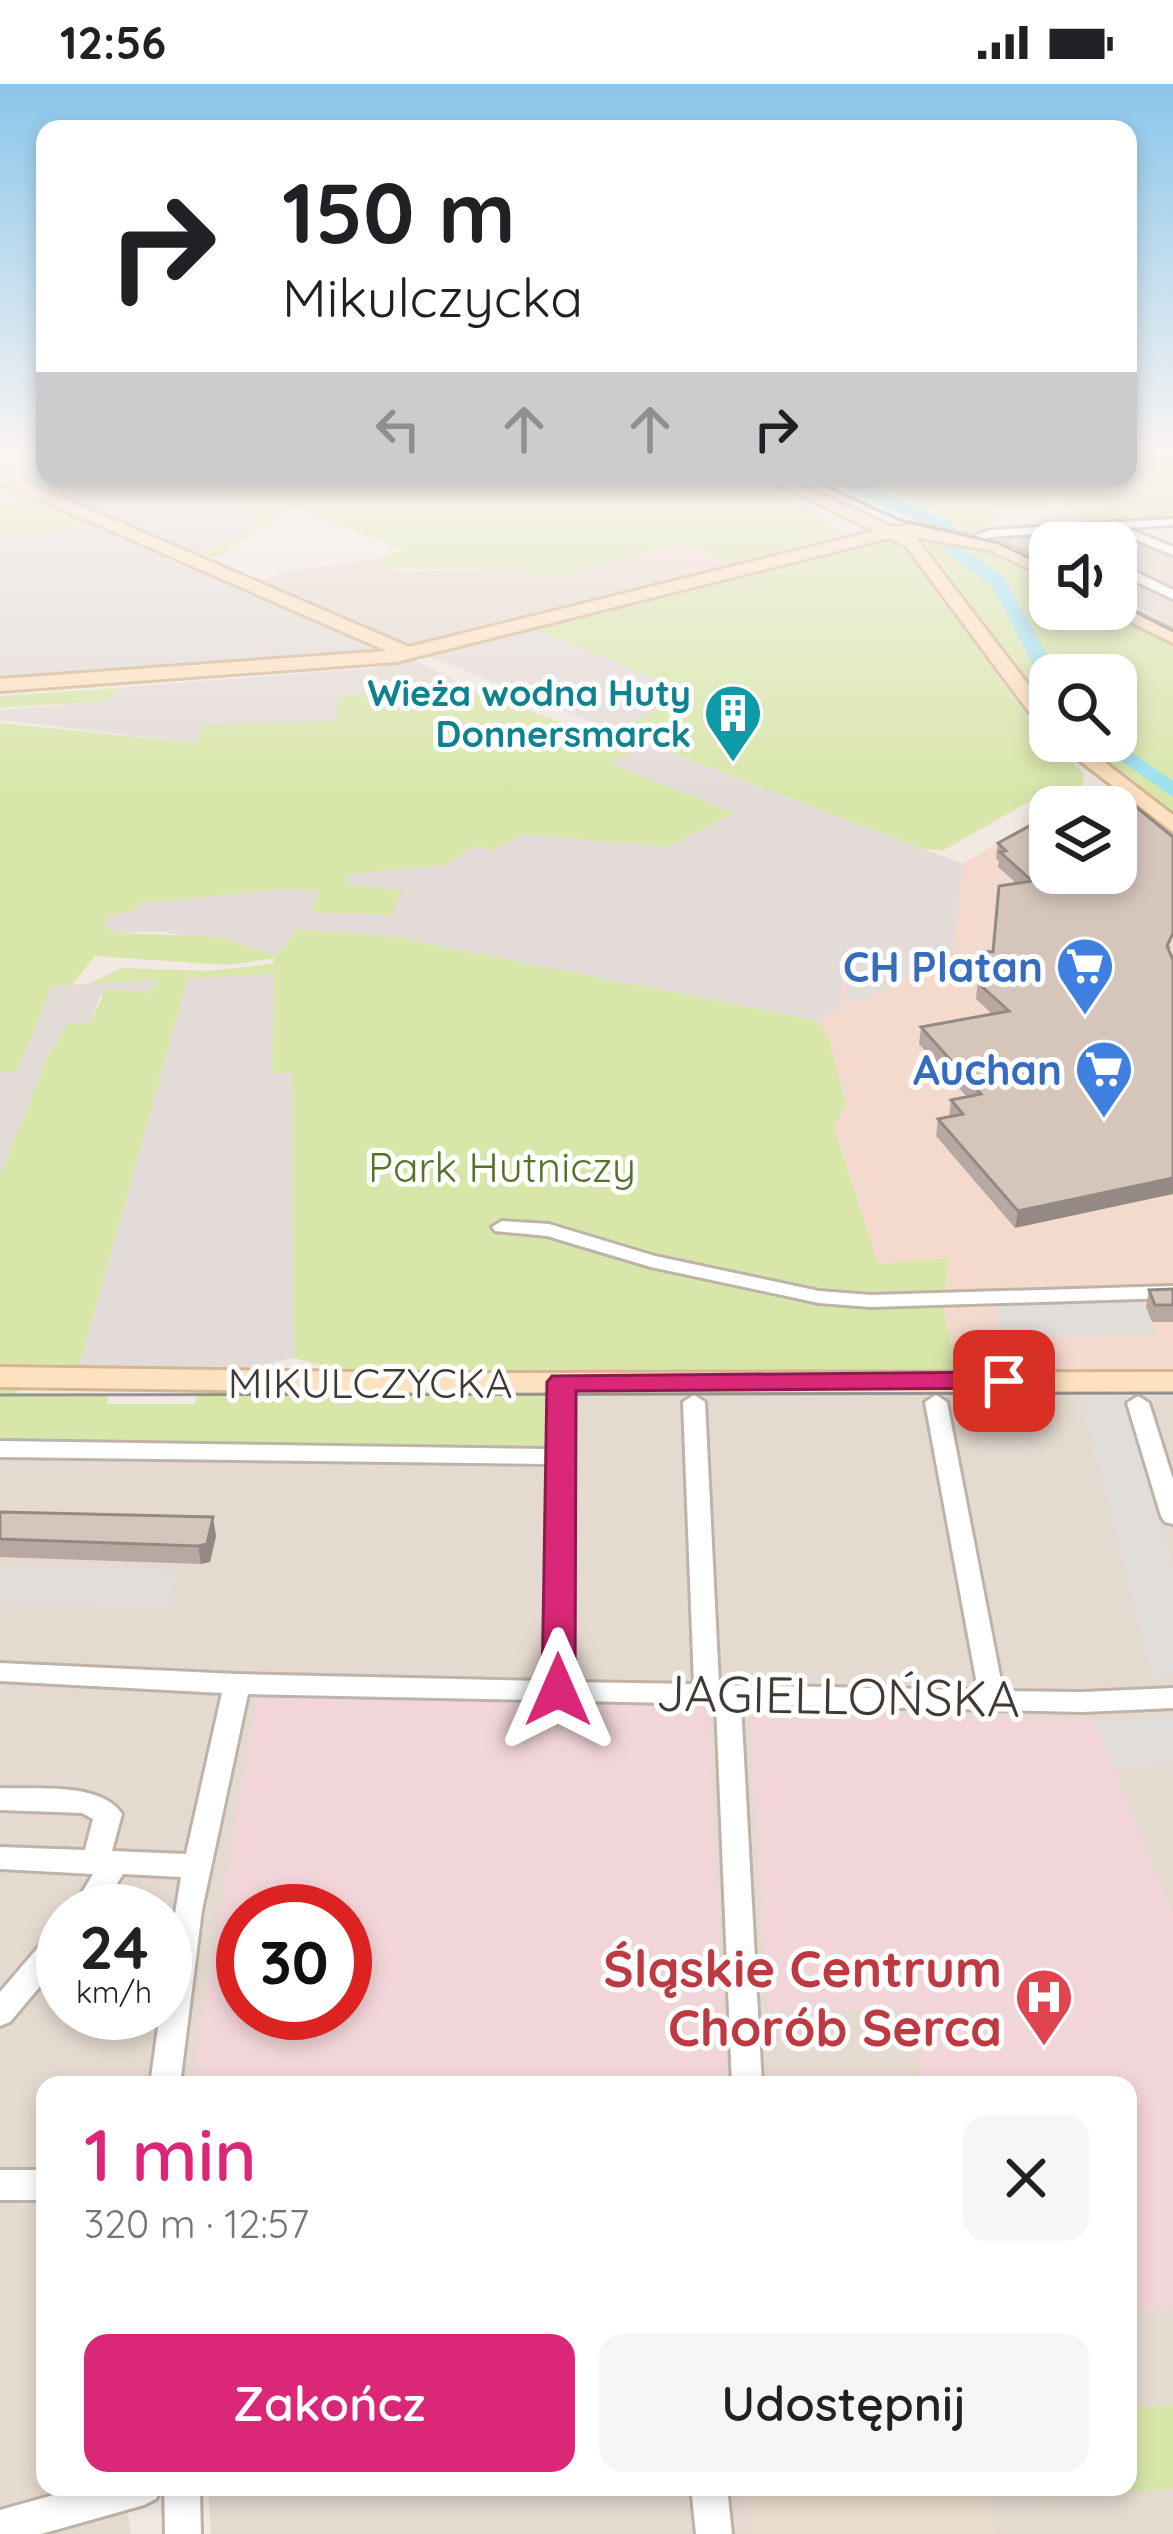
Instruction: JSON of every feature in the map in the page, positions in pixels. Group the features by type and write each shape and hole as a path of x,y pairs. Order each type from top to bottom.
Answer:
{"street":[{"path":"201,563 407,653"},
{"path":"0,685 407,653 764,563"},
{"path":"935,563 1029,697"},
{"path":"1137,577 1173,595"},
{"path":"1137,619 1173,637"},
{"path":"1092,762 1173,824"},
{"path":"502,1227 549,1230 652,1262 819,1297 872,1301 1173,1292"},
{"name":"MIKULCZYCKA","path":"0,1377 1173,1382"},
{"path":"558,1690 562,1382"},
{"path":"694,1402 746,2076"},
{"path":"936,1402 992,1698"},
{"path":"1138,1403 1173,1516"},
{"path":"0,1449 559,1457"},
{"name":"JAGIELLOŃSKA","path":"0,1672 238,1684 1116,1702 1173,1698"},
{"path":"166,2076 196,1866 238,1684"},
{"path":"0,1799 86,1803 108,1814 105,1863 97,1884"},
{"path":"0,1858 196,1866"},
{"path":"0,2013 36,1970"},
{"path":"0,2185 36,2185"},
{"path":"0,2528 112,2496"},
{"path":"182,2496 183,2534"},
{"path":"710,2496 714,2534"}],"shaded area":[{"path":"0,563 185,563 389,652 0,681"},
{"path":"379,563 401,572 524,568 546,579 608,563 628,563 667,583 408,648 259,582 289,571"},
{"path":"628,563 734,566 667,583"},
{"path":"1137,563 1173,563 1173,626 1137,607"},
{"path":"531,627 693,693 615,731 425,655"},
{"path":"414,660 484,694 398,712 373,668"},
{"path":"373,668 382,691 340,696 336,721 203,725 198,743 0,720 0,710 111,701 116,688"},
{"path":"647,744 963,864 954,949 939,956 849,947 839,1010 818,1021 389,936 297,929 277,956 160,931 116,933 106,927 106,917 137,909 137,904 286,889 319,890 312,911 347,874 445,865 476,846 493,851 523,834 668,847 734,813 607,763"},
{"path":"1137,812 1173,837 1173,1371 957,1371 943,1306 949,1258 878,1264 834,1125 828,1036 818,1021 839,1010 849,947 939,956 953,949 963,864 1029,823 1029,894 1137,894"},
{"path":"856,950 935,957 934,962 861,1001 845,1000"},
{"path":"274,974 272,1072 292,1072 294,1358 237,1370 79,1367 188,978"},
{"path":"159,979 147,993 100,996 90,1022 67,1024 46,1060 0,1175 0,1072 17,1072 52,986"},
{"path":"1140,1296 1157,1335 1004,1337 993,1299"},
{"path":"556,1396 1173,1396 1173,2534 211,2534 209,2496 1137,2496 1137,2076 36,2076 36,2496 115,2496 126,2506 131,2534 0,2534 0,1450"},
{"path":"1082,1400 1127,1400 1173,1569 1173,1675 1153,1679"},
{"path":"0,1567 176,1571 167,1607 162,1607 0,1603"},
{"path":"256,1698 708,1706 727,2076 193,2076 216,1936 216,2040 372,2040 372,1884 225,1884"},
{"name":"Śląskie Centrum Chorób Serca","path":"750,1714 1101,1719 1112,1766 1173,1916 1173,2309 1137,2311 1137,2076 921,2076 908,2010 767,2010"},
{"path":"1173,1718 1173,1763 1113,1769 1096,1722"},
{"path":"746,2496 988,2496 996,2534 750,2534"}],"green space":[{"path":"382,563 608,563 546,579 504,568"},
{"path":"782,563 918,563 1029,720 1029,762 1072,762 1084,774 1082,786 1029,786 1029,801 944,850 923,849 615,731 691,693 531,627"},
{"path":"937,563 967,563 981,569 1001,593 1032,654 1029,689"},
{"path":"978,563 1018,563 1029,569 1029,626 1006,580"},
{"path":"1137,627 1173,646 1173,786 1137,760 1137,654 1043,654 1031,630"},
{"path":"116,688 111,701 0,708 0,696"},
{"name":"Park Hutniczy","path":"382,691 398,712 484,694 636,749 609,763 735,813 668,847 523,834 493,851 476,846 445,865 347,875 344,884 402,890 393,915 311,912 319,890 286,889 138,904 138,909 106,917 106,927 117,933 218,937 277,956 296,929 389,936 818,1021 828,1036 846,1104 834,1126 878,1264 949,1258 943,1306 957,1371 342,1370 294,1358 292,1073 272,1073 274,974 188,978 79,1367 0,1364 0,1175 46,1060 67,1024 90,1022 107,988 147,993 158,980 88,984 122,968 207,971 272,964 275,958 228,965 95,956 72,985 52,986 17,1072 0,1072 0,723 197,743 203,725 335,721 340,696"},
{"path":"1100,762 1127,762 1173,795 1173,818 1137,786"},
{"path":"0,1388 17,1389 17,1393 108,1394 107,1404 195,1404 198,1391 128,1389 550,1390 555,1396 553,1450 0,1448"},
{"path":"1173,2405 1173,2489 1137,2491 1137,2407"}],"building":[{"name":"CH Platan","path":"1137,808 1173,837 1173,933 1167,946 1173,960 1173,1178 1018,1211 938,1119 963,1114 951,1100 981,1094 921,1027 1009,1011 978,983 981,951 993,952 999,886 1029,881 1029,894 1137,894"},
{"name":"CH Platan","path":"1029,826 1029,878 1000,852 1006,851 998,843"},
{"path":"1173,1289 1173,1305 1155,1305 1149,1290"},
{"path":"0,1512 213,1517 207,1544 198,1546 0,1539"}],"waterway":[{"path":"972,563 998,581 1037,654"},
{"path":"1132,762 1173,791"}],"tram line":[{"path":"1137,613 1173,631"},
{"path":"0,1395 1173,1393"}],"place":[{"name":"Wieża wodna Huty Donnersmarck","path":"733,764"},
{"name":"CH Platan","path":"1085,1017"},
{"name":"Auchan","path":"1104,1120"},
{"name":"Śląskie Centrum Chorób Serca","path":"1044,2048"}],"route":[{"path":"558,1690 562,1382 1004,1381"}]}
